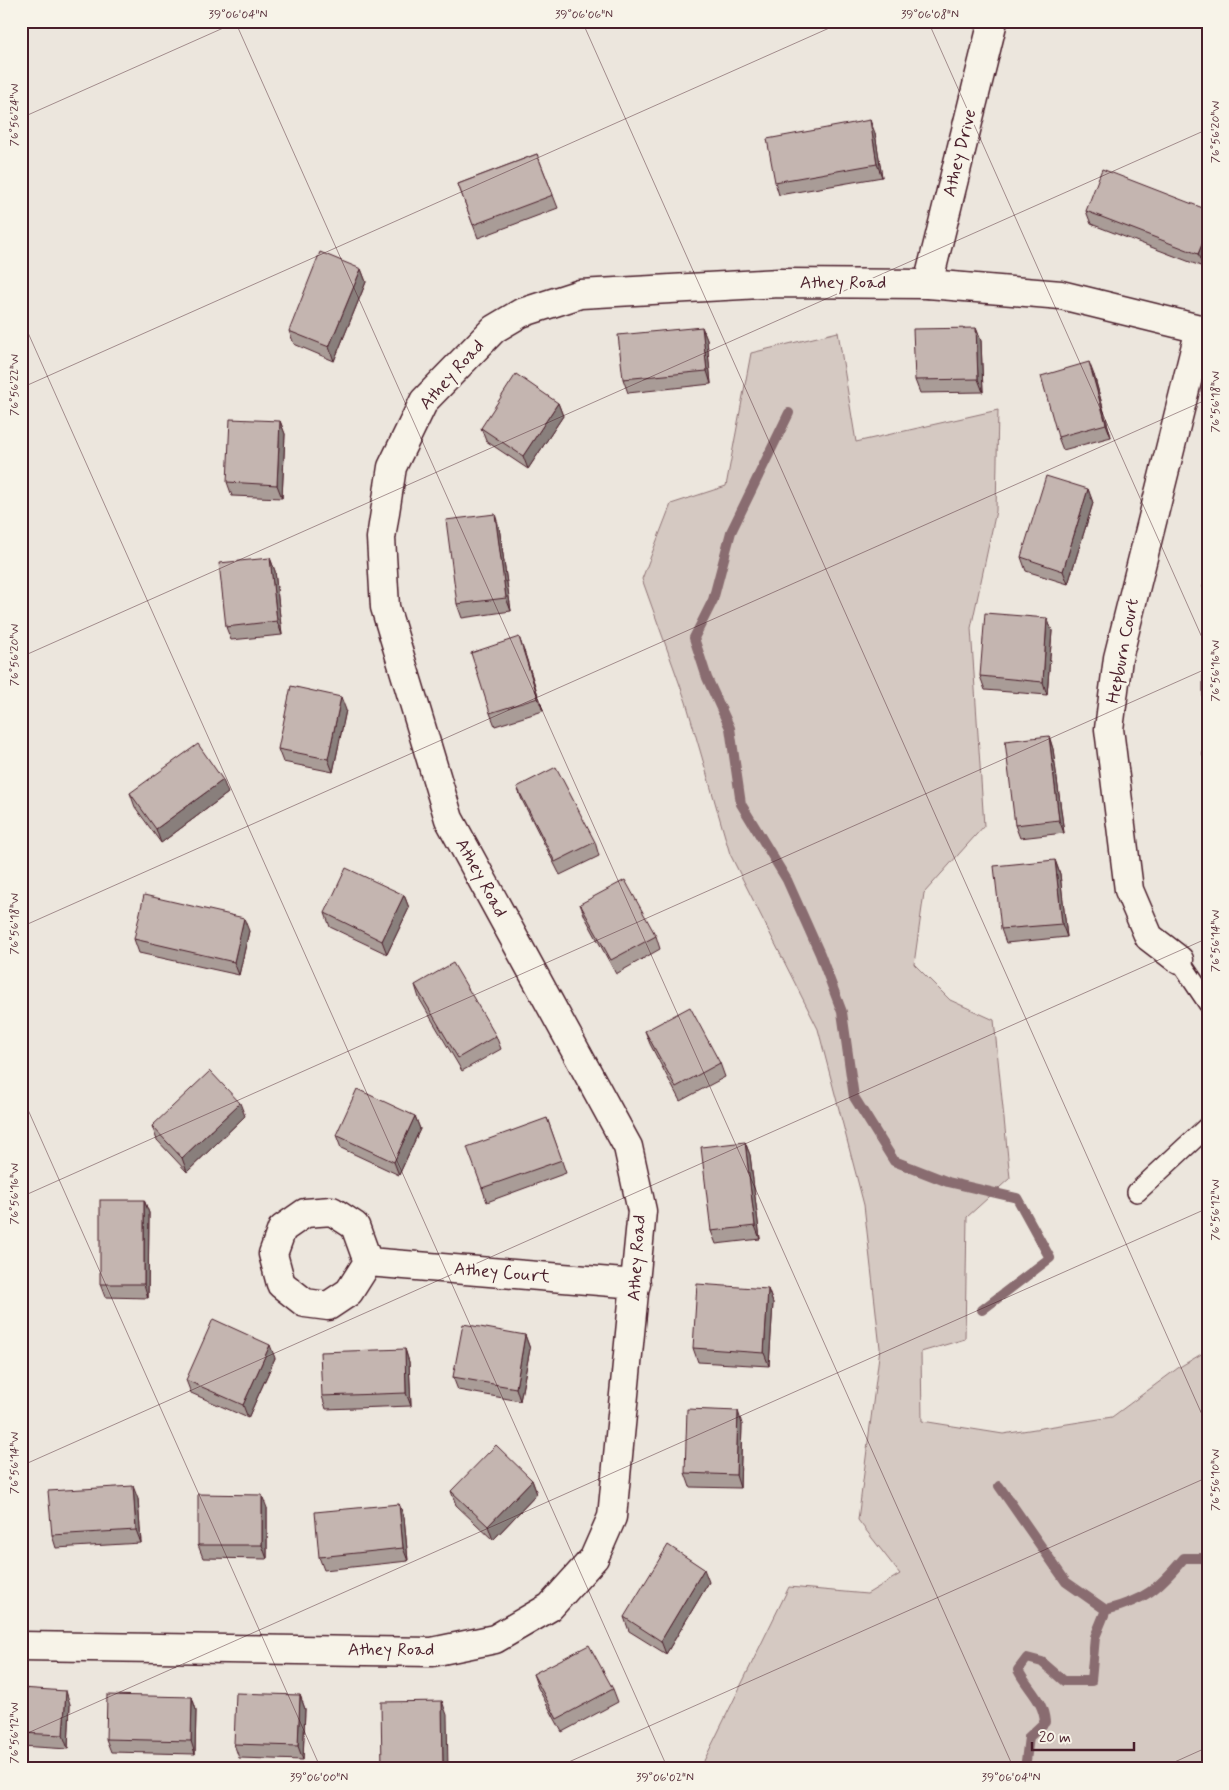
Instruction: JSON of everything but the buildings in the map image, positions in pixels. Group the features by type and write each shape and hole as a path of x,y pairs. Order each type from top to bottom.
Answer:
{"street":[{"name":"Athey Drive","path":"928,284 993,21"},
{"name":"Athey Road","path":"21,1646 432,1652 496,1639 550,1607 594,1558 612,1517 642,1211 628,1147 449,819 385,607 381,538 392,467 424,401 494,329 520,313 580,294 780,283 928,284 1061,295 1204,330"},
{"name":"Hepburn Court","path":"1179,960 1150,937 1129,890 1109,729 1118,658 1204,330"},
{"name":"Athey Court","path":"368,1262 636,1284"}],"lane":[{"path":"1179,960 1208,1003"},
{"path":"1137,1192 1208,1126"}],"shaded area":[{"path":"838,332 856,442 998,410 996,511 971,628 984,826 924,893 914,964 950,1000 994,1020 1010,1178 967,1217 965,1339 921,1352 922,1421 1003,1434 1112,1417 1178,1368 1208,1350 1208,1769 700,1769 789,1587 867,1594 900,1574 858,1520 880,1348 864,1205 818,1029 730,854 686,702 642,579 671,504 726,486 751,353"}],"waterway":[{"path":"789,413 731,532 713,600 694,638 707,678 730,728 741,804 787,880 820,954 842,1012 854,1097 894,1161 948,1182 1017,1198 1050,1258 982,1310"},
{"path":"999,1486 1066,1582 1106,1610"},
{"path":"1025,1769 1029,1737 1045,1722 1044,1714 1038,1701 1018,1670 1027,1658 1042,1662 1064,1681 1091,1681 1095,1637 1106,1610 1131,1602 1150,1592 1184,1558 1202,1558 1208,1561"}]}
